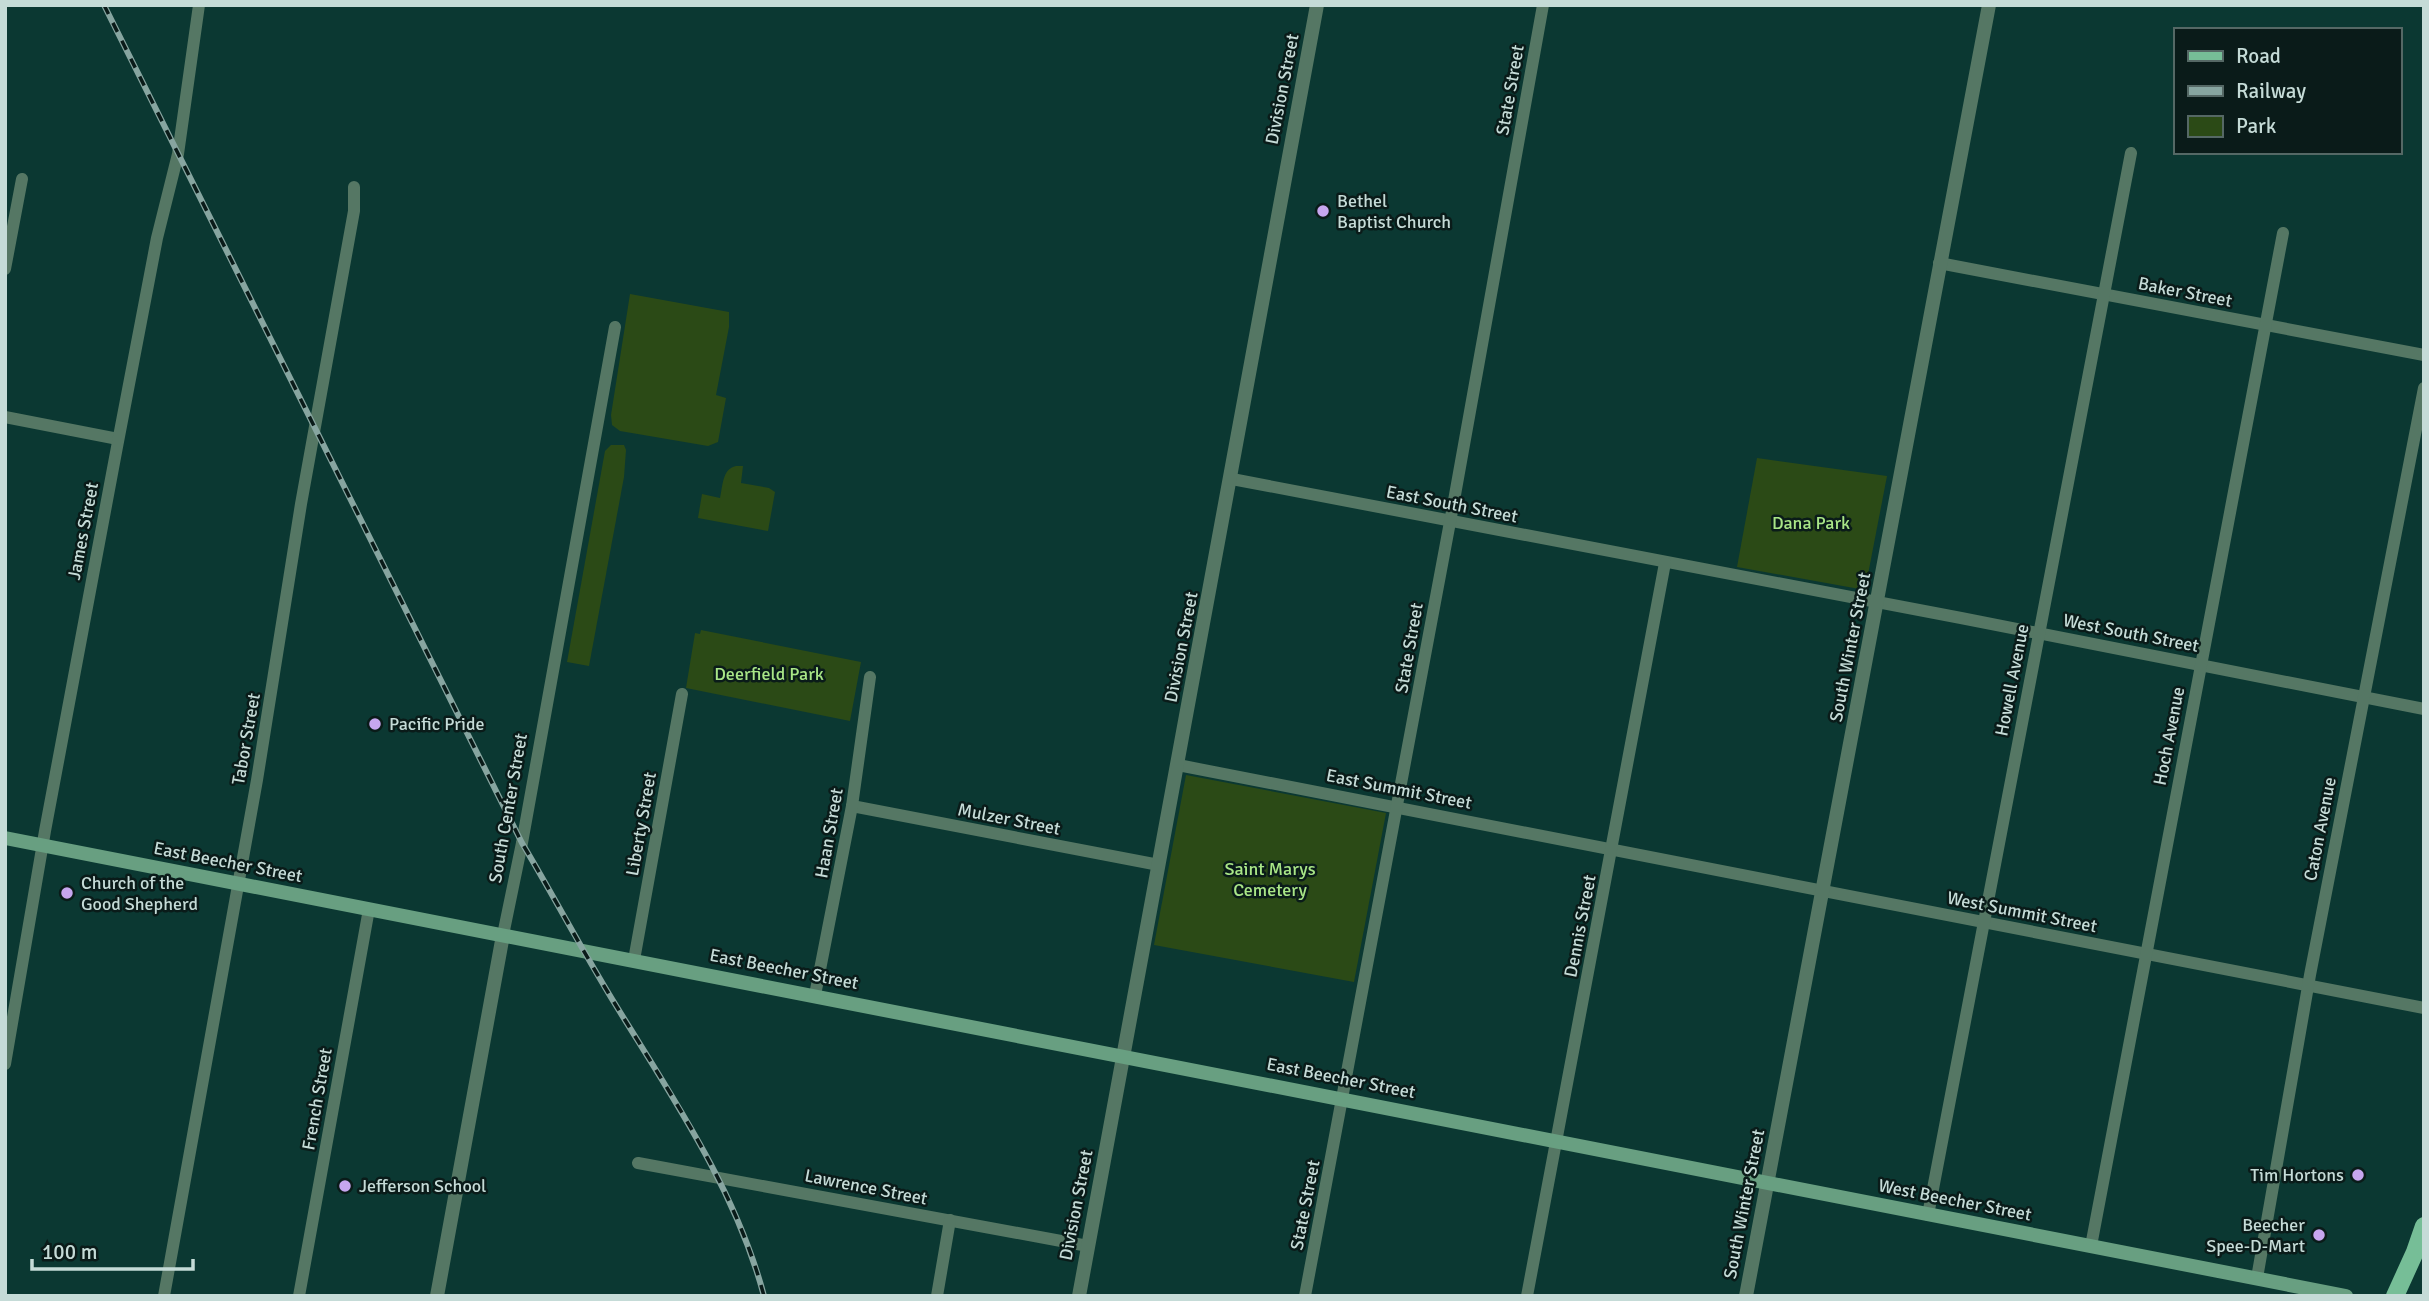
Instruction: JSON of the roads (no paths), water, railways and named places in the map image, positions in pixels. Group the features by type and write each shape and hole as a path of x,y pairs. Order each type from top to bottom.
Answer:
{"main road":[{"name":"East Beecher Street","path":"5,838 1556,1141"},
{"name":"West Beecher Street","path":"1556,1141 2346,1296"},
{"path":"2395,1296 2424,1226"}],"street":[{"name":"James Street","path":"5,1064 118,439 157,238 178,154 199,5"},
{"name":"Division Street","path":"1079,1296 1232,479 1262,298 1317,5"},
{"name":"State Street","path":"1305,1296 1450,522 1543,5"},
{"name":"South Winter Street","path":"1746,1296 1989,5"},
{"name":"Howell Avenue","path":"1928,1215 2131,153"},
{"path":"5,269 22,179"},
{"name":"Tabor Street","path":"164,1296 273,688 310,454 354,211 354,187"},
{"name":"Hoch Avenue","path":"2091,1246 2283,233"},
{"name":"Baker Street","path":"1939,262 2424,355"},
{"name":"South Center Street","path":"437,1296 615,327"},
{"name":"Caton Avenue","path":"2257,1278 2308,986 2424,388"},
{"path":"5,417 118,439"},
{"name":"East South Street","path":"1232,479 1665,563"},
{"name":"West South Street","path":"1665,563 2424,709"},
{"name":"Dennis Street","path":"1527,1296 1665,563"},
{"name":"Haan Street","path":"815,995 852,806 870,677"},
{"name":"Liberty Street","path":"634,960 682,694"},
{"name":"East Summit Street","path":"1178,765 1613,849"},
{"name":"Mulzer Street","path":"852,806 1159,865"},
{"name":"West Summit Street","path":"1613,849 2424,1008"},
{"name":"French Street","path":"299,1296 369,909"},
{"name":"Lawrence Street","path":"638,1163 1088,1246"},
{"path":"937,1296 950,1220"}],"railway":[{"path":"104,5 522,843 678,1106 718,1179 752,1256 764,1296"}],"place":[{"name":"Bethel Baptist Church","path":"1323,211"},
{"name":"Pacific Pride","path":"375,724"},
{"name":"Church of the Good Shepherd","path":"67,893"},
{"name":"Tim Hortons","path":"2358,1175"},
{"name":"Jefferson School","path":"345,1186"},
{"name":"Beecher Spee-D-Mart","path":"2319,1235"}],"park label":[{"name":"Dana Park","path":"1811,523"},
{"name":"Deerfield Park","path":"769,674"},
{"name":"Saint Marys Cemetery","path":"1270,879"}]}
